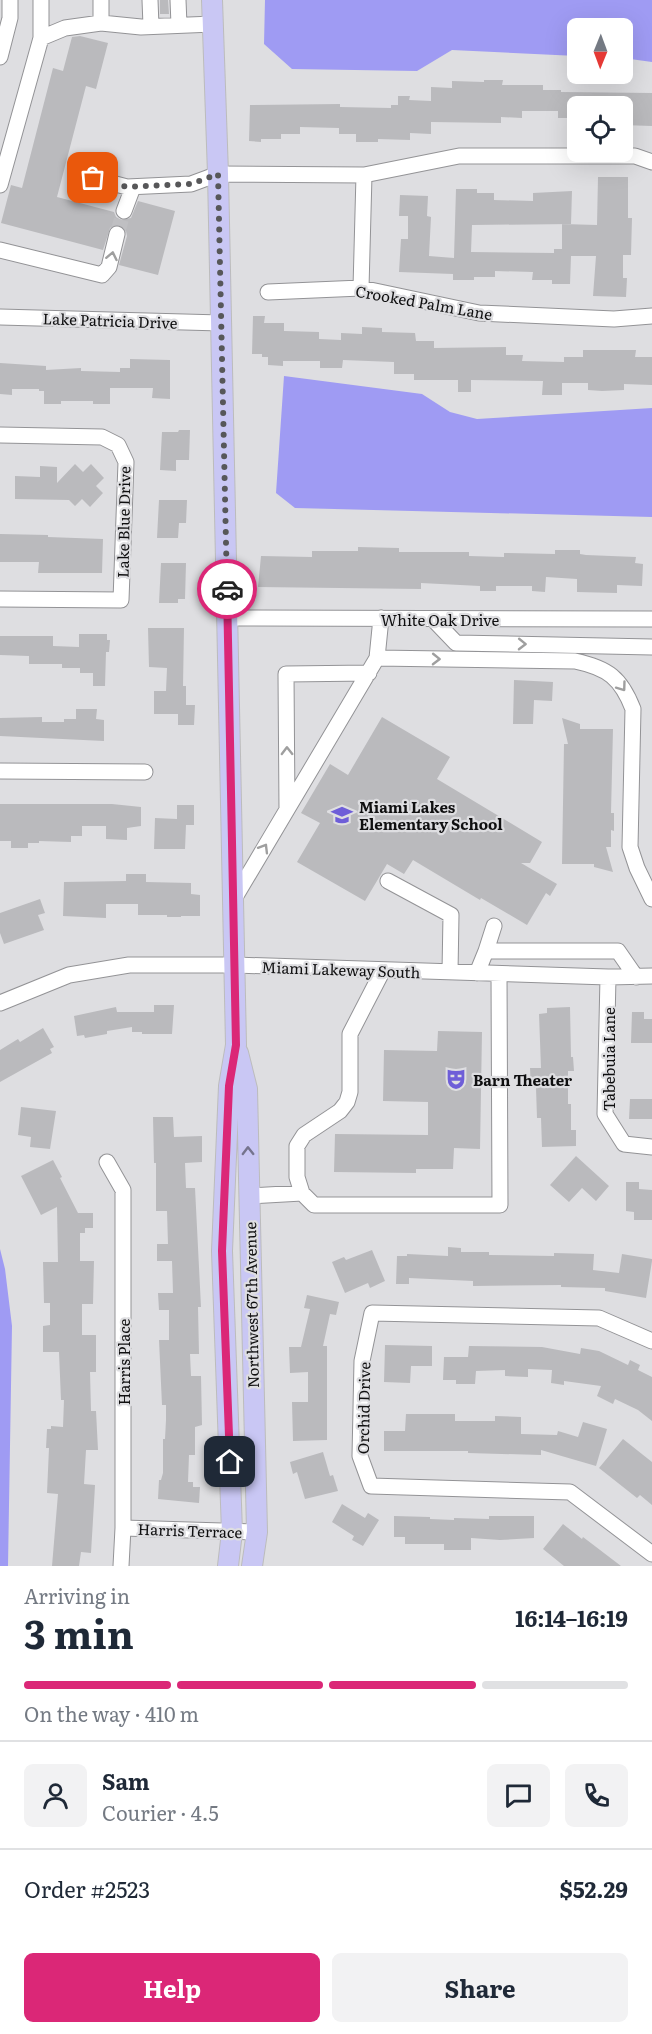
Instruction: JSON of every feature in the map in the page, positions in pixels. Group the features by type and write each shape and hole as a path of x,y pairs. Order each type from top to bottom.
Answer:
{"main road":[{"name":"Northwest 67th Avenue","path":"212,0 218,174 236,1045 229,1086 222,1251 232,1532 228,1566"},
{"name":"Northwest 67th Avenue","path":"236,1045 247,1089 257,1532 252,1566"}],"street":[{"path":"0,57 3,35 10,18 10,0"},
{"path":"0,185 41,38 41,0"},
{"path":"101,0 101,23"},
{"path":"151,26 150,0 156,0"},
{"path":"178,0 179,25"},
{"path":"41,38 65,28 101,23 151,26 213,24"},
{"path":"93,178 133,187 191,184 218,174 364,175 459,156 635,156 652,162"},
{"path":"361,288 364,175"},
{"path":"124,211 133,187"},
{"path":"0,250 102,275 110,267 117,234"},
{"name":"Crooked Palm Lane","path":"268,292 361,288 479,314 614,319 652,316"},
{"name":"Lake Patricia Drive","path":"0,317 221,323"},
{"name":"Lake Blue Drive","path":"0,435 102,437 118,445 126,462 121,600 0,599"},
{"name":"White Oak Drive","path":"228,618 652,619"},
{"path":"234,898 378,658 381,618"},
{"path":"433,619 456,643 652,646"},
{"path":"378,658 575,661 595,665 613,675 626,690 633,709 630,847 636,868 652,898"},
{"path":"287,809 285,674 369,673"},
{"path":"0,771 145,772"},
{"path":"388,881 452,915 450,972"},
{"path":"477,973 494,927"},
{"path":"486,951 618,951 636,977"},
{"name":"Miami Lakeway South","path":"0,1003 69,975 129,964 235,965 608,977 652,976"},
{"path":"383,970 350,1034 350,1092 347,1102 340,1111 304,1135 297,1146 297,1177 302,1193 314,1205 500,1205 499,974"},
{"name":"Tabebuia Lane","path":"608,977 605,1114 624,1144 652,1147"},
{"name":"Harris Place","path":"107,1162 123,1190 121,1566"},
{"path":"249,1196 302,1193"},
{"name":"Orchid Drive","path":"652,1341 599,1318 372,1313 362,1361 360,1456 371,1486 570,1492 652,1554"},
{"name":"Harris Terrace","path":"123,1528 257,1532"}],"shaded area":[{"path":"265,0 652,0 652,62 633,59 633,18 567,18 567,56 452,50 417,71 292,69 264,44"},
{"path":"284,376 422,394 450,412 477,419 652,408 652,517 295,508 276,493"},
{"path":"0,1249 5,1269 12,1326 8,1566 0,1566"}],"building":[{"path":"160,0 168,0 169,14 160,14"},
{"path":"80,36 108,43 96,89 86,86 57,197 114,212 121,220 131,218 138,201 175,211 158,275 119,265 127,236 126,231 120,225 110,228 103,250 1,223 11,185 22,188 53,68 63,71 72,37"},
{"path":"484,80 503,80 502,85 543,85 543,90 561,90 561,92 652,93 652,126 633,125 633,96 567,96 567,118 558,118 558,111 522,111 522,118 501,117 501,123 431,122 431,134 410,133 410,140 378,139 378,142 356,142 356,134 339,134 339,128 300,127 300,134 281,134 281,139 261,139 261,142 249,141 250,105 340,104 340,107 391,108 391,105 398,105 398,96 410,96 409,100 431,101 431,87 452,88 452,81 484,82"},
{"path":"598,177 628,177 628,218 632,218 631,255 623,255 623,278 627,278 626,297 593,296 596,256 571,256 570,284 552,284 552,280 532,280 533,272 495,271 495,277 453,280 453,274 399,272 401,239 408,239 408,216 399,216 400,195 428,196 427,216 431,217 429,256 454,258 456,189 477,189 477,193 494,193 494,200 533,201 533,193 572,191 571,224 564,224 597,225","holes":["562,224 562,249 554,249 554,253 471,252 472,225"]},
{"path":"253,316 265,316 264,323 284,323 284,331 319,332 319,339 341,340 341,333 362,334 362,327 382,328 382,332 415,333 416,341 434,341 434,348 506,347 506,355 523,355 522,361 564,362 564,357 583,357 583,350 636,350 635,357 652,357 652,385 624,384 624,390 602,391 588,390 588,383 562,383 562,395 542,395 543,381 471,380 471,392 458,392 458,380 414,380 414,374 394,374 394,362 343,360 342,368 320,368 320,361 283,361 283,366 268,365 268,357 262,357 262,354 252,354"},
{"path":"130,359 170,360 170,399 152,398 153,388 110,388 110,404 93,404 93,401 61,401 61,404 44,404 44,391 39,391 39,389 12,389 12,395 0,394 0,363 46,366 46,370 81,368 81,371 120,372 120,368 130,368"},
{"path":"179,430 190,430 189,460 176,460 176,471 160,470 162,432 178,432"},
{"path":"75,464 83,472 91,464 104,478 96,486 103,493 90,507 82,499 75,506 69,500 15,499 15,476 40,477 40,466 57,467 57,483"},
{"path":"159,500 187,500 186,523 179,523 178,538 157,538"},
{"path":"0,534 103,539 102,573 38,573 39,562 0,562"},
{"path":"358,547 399,548 399,552 469,552 469,556 504,557 504,553 555,554 555,550 580,550 580,554 586,555 636,557 635,563 643,564 642,586 617,585 617,593 577,592 577,579 546,577 545,592 532,591 532,586 496,586 496,591 480,591 480,586 421,583 421,589 258,587 261,556 312,557 312,551 358,551"},
{"path":"161,563 186,563 185,599 178,599 178,603 159,603"},
{"path":"148,628 184,628 183,686 186,686 186,705 195,705 194,725 178,725 178,714 154,714 154,691 166,691 167,668 149,667"},
{"path":"79,634 107,634 107,640 110,640 109,652 106,652 105,686 93,686 93,673 80,673 80,668 62,668 62,664 29,664 29,656 0,655 0,636 53,636 53,646 79,647"},
{"path":"514,680 553,682 552,701 534,700 533,724 513,724"},
{"path":"76,709 97,709 96,719 104,720 104,741 0,736 0,718 42,717 42,722 64,722 64,719 76,719"},
{"path":"382,717 450,757 437,779 542,842 530,863 521,863 557,884 550,896 546,893 527,925 413,860 404,874 387,864 365,901 297,862 320,823 301,813 330,764 348,775"},
{"path":"562,718 580,724 580,729 613,729 611,813 614,813 614,831 611,830 611,847 606,847 613,872 594,867 594,864 562,864 564,744 568,744"},
{"path":"0,804 112,804 141,807 141,826 127,828 127,840 106,839 106,826 82,826 82,836 71,836 71,842 39,841 39,843 28,843 28,848 11,848 11,841 0,841"},
{"path":"177,805 194,805 194,825 186,825 185,849 154,849 155,818 177,819"},
{"path":"126,874 146,874 146,882 191,883 191,894 200,895 200,916 138,915 138,904 106,904 106,918 63,916 64,882 126,881"},
{"path":"40,899 45,913 38,915 44,930 4,944 0,933 0,913"},
{"path":"154,1005 174,1005 172,1034 142,1034 142,1032 132,1032 132,1027 107,1031 107,1034 85,1038 84,1035 77,1036 74,1016 116,1007 117,1012 154,1012"},
{"path":"570,1007 571,1057 573,1057 574,1071 568,1071 568,1104 571,1104 571,1130 576,1130 576,1146 542,1147 541,1118 537,1118 536,1088 531,1088 530,1068 541,1068 539,1014 547,1013 547,1008"},
{"path":"632,1012 644,1012 644,1019 652,1019 652,1043 631,1043"},
{"path":"43,1028 54,1047 50,1049 52,1053 0,1082 0,1050 18,1039 20,1042"},
{"path":"438,1031 482,1032 480,1149 454,1148 453,1169 416,1169 416,1173 334,1172 335,1134 428,1135 428,1102 383,1101 384,1050 437,1051"},
{"path":"630,1099 652,1099 652,1119 629,1119"},
{"path":"21,1107 56,1111 50,1149 30,1147 31,1137 18,1135"},
{"path":"153,1117 173,1117 174,1137 202,1136 202,1162 185,1163 186,1188 195,1188 201,1307 198,1307 199,1354 190,1354 191,1376 201,1376 202,1425 195,1427 195,1455 189,1455 188,1482 193,1482 193,1487 200,1487 199,1503 158,1499 159,1480 163,1473 163,1439 165,1439 166,1420 166,1405 162,1405 159,1340 169,1340 169,1310 159,1310 158,1293 173,1293 172,1261 157,1261 157,1244 168,1244 167,1211 156,1211"},
{"path":"576,1156 609,1186 596,1201 582,1188 569,1202 550,1185"},
{"path":"53,1160 78,1213 93,1213 93,1228 85,1228 85,1233 80,1233 80,1261 94,1261 93,1304 82,1304 82,1335 96,1335 96,1372 90,1372 91,1411 96,1411 98,1450 86,1450 84,1484 95,1485 91,1553 81,1552 79,1566 52,1566 58,1494 47,1493 49,1448 46,1448 47,1429 51,1429 51,1426 63,1427 64,1400 61,1400 59,1352 43,1352 43,1326 50,1325 50,1303 44,1303 43,1262 58,1262 57,1207 41,1215 21,1176"},
{"path":"626,1182 639,1182 639,1189 652,1190 652,1220 634,1220 634,1212 626,1211"},
{"path":"448,1247 461,1248 461,1252 489,1252 489,1255 594,1254 593,1270 619,1273 622,1254 652,1259 652,1261 646,1298 605,1291 605,1288 561,1287 561,1285 473,1286 473,1281 409,1278 409,1284 396,1284 397,1256 407,1256 407,1254 448,1256"},
{"path":"372,1250 385,1281 370,1288 368,1283 345,1293 332,1262 344,1257 346,1260"},
{"path":"307,1295 339,1302 336,1315 330,1314 323,1346 327,1346 327,1440 293,1441 292,1402 308,1402 308,1372 290,1373 289,1347 301,1347 310,1309 304,1308"},
{"path":"385,1345 432,1346 432,1366 411,1366 410,1383 384,1382"},
{"path":"469,1346 542,1347 580,1354 581,1348 599,1351 628,1365 630,1360 640,1365 638,1370 652,1377 652,1421 638,1410 615,1399 613,1404 597,1396 601,1386 564,1381 564,1385 551,1383 552,1370 528,1369 528,1377 505,1376 505,1370 476,1371 475,1384 456,1384 456,1380 443,1380 444,1357 468,1357"},
{"path":"406,1414 455,1414 455,1421 495,1421 495,1416 521,1417 521,1434 557,1435 558,1431 578,1437 583,1422 607,1429 596,1466 541,1450 541,1455 468,1453 468,1451 384,1451 384,1431 405,1431"},
{"path":"623,1439 652,1462 652,1505 640,1495 637,1498 599,1468"},
{"path":"323,1452 330,1476 333,1475 338,1491 305,1499 297,1472 293,1474 290,1462"},
{"path":"342,1504 365,1518 368,1513 379,1520 363,1546 352,1540 354,1536 332,1522"},
{"path":"394,1516 454,1520 454,1518 489,1519 489,1516 534,1516 534,1538 500,1540 471,1538 471,1550 444,1550 444,1544 405,1544 405,1537 394,1537"},
{"path":"563,1524 621,1566 564,1566 543,1549"}],"tunnel":[{"path":"117,234 124,211"}],"way so far":[{"path":"93,178 127,187 191,184 218,174 227,589"}],"place":[{"name":"Miami Lakes Elementary School","path":"342,815"},
{"name":"Barn Theater","path":"456,1079"}],"route":[{"path":"227,589 236,1045 229,1086 222,1251 230,1462"}]}
